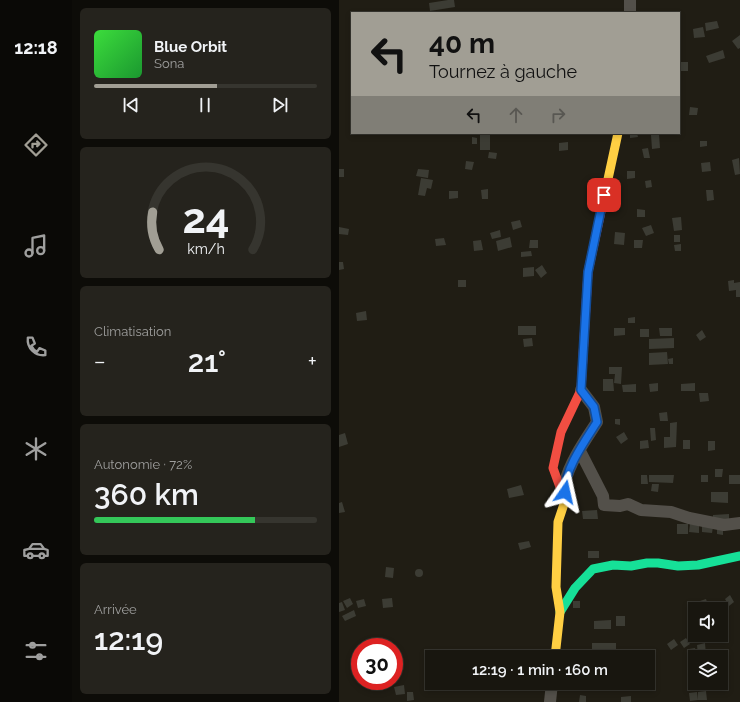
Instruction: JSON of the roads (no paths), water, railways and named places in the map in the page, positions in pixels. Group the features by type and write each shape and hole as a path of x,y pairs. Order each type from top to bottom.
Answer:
{"street":[{"path":"630,0 630,12"},
{"path":"565,501 553,468 561,432 581,390 588,272 618,134"},
{"path":"556,650 560,612 556,587 558,522 565,501 565,484 570,470 597,422 594,407 581,390"},
{"path":"580,451 603,496 604,505 620,506 627,504 641,510 671,512 689,518 724,525 740,523"},
{"path":"560,612 575,588 593,570 613,565 631,566 647,563 678,566 698,565 740,556"},
{"path":"550,702 551,690"}]}
